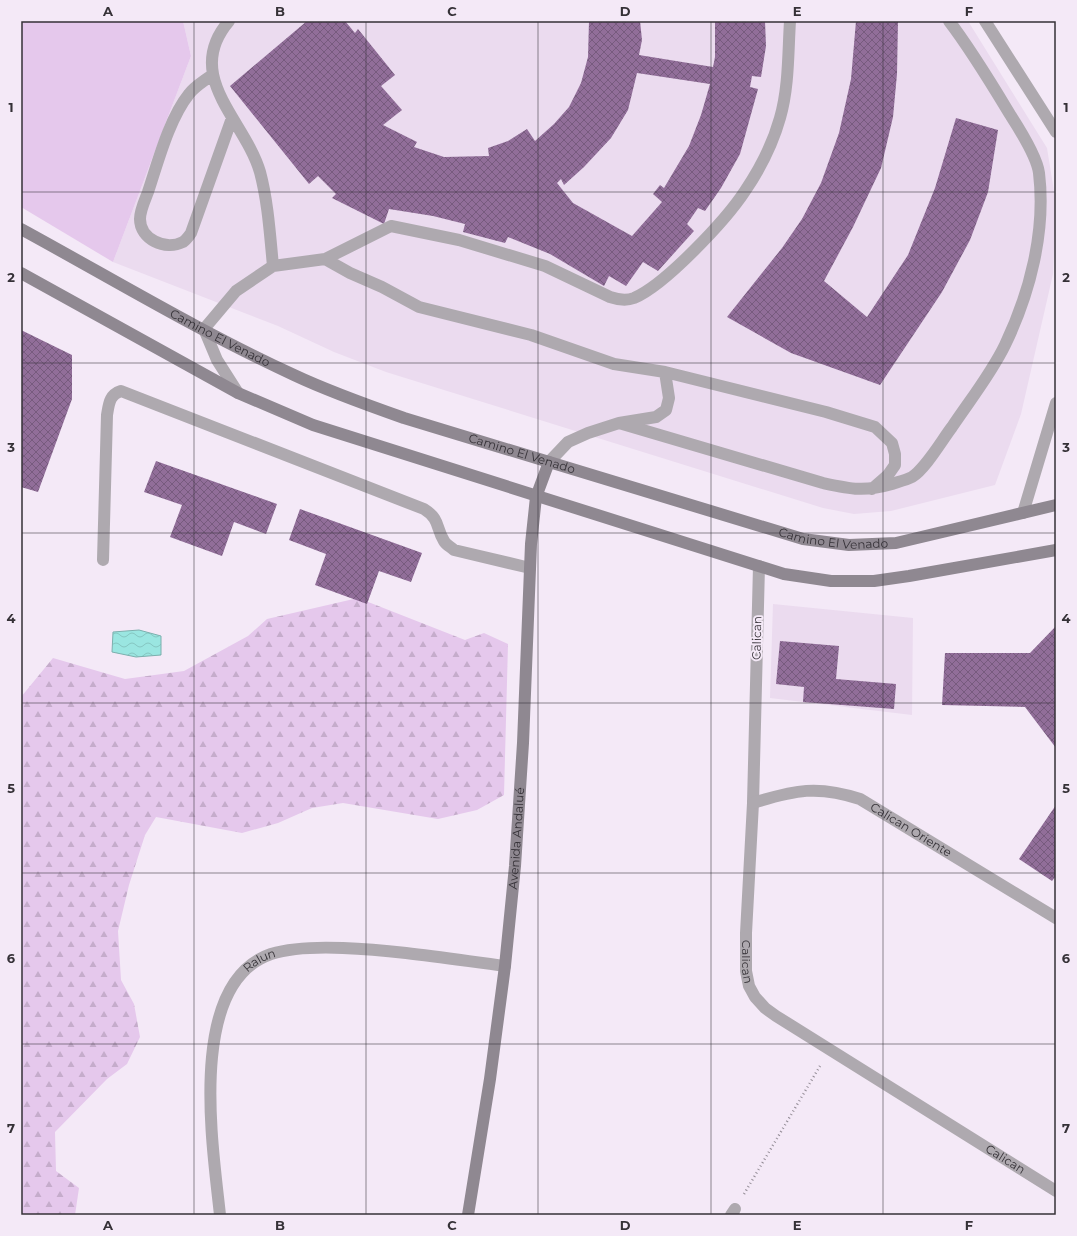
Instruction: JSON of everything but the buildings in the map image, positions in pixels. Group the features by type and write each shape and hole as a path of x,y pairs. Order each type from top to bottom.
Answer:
{"street":[{"path":"229,21 220,32 214,45 211,56 213,74 220,98 253,153 260,173 273,266"},
{"path":"238,393 223,371 204,329 236,291 273,266 325,259 391,226 459,240 545,266 610,297 621,300 633,298 650,289 678,265 719,224 745,192 762,162 781,116 785,90 790,21"},
{"path":"619,423 823,483 847,488 872,489 912,476 933,454 983,383 1005,345 1021,303 1032,268 1040,228 1041,202 1039,171 1026,140 970,48 949,21"},
{"path":"985,21 1056,132"},
{"path":"213,74 190,92 183,103 160,158 140,217 141,228 150,239 161,244 174,245 184,241 191,233 232,118"},
{"name":"Camino El Venado","path":"21,228 204,329 295,376 349,398 404,418 780,533 826,543 872,545 896,543 1056,505"},
{"path":"325,259 419,307 530,336 614,364 665,372 826,412 875,427 892,443 896,454 895,465 888,475 872,489"},
{"path":"21,273 238,393 313,426 759,566 809,579 831,581 874,581 1056,550"},
{"path":"549,462 568,442 602,427 656,417 666,410 669,398 665,372"},
{"path":"103,560 107,415 109,401 115,393 121,391 424,509 432,514 437,522 444,542 454,550 530,568"},
{"path":"1023,513 1056,403"},
{"name":"Avenida Andalué","path":"468,1215 490,1080 505,966 515,866 523,743 530,568 536,497 549,462"},
{"name":"Calican","path":"759,566 753,803 746,933 746,971 749,986 755,997 765,1008 1056,1191"},
{"name":"Calican Oriente","path":"753,803 802,790 823,790 842,793 860,799 1056,918"},
{"name":"Ralun","path":"220,1215 211,1129 211,1058 214,1036 227,998 237,979 248,967 270,955 292,950 324,947 389,950 505,966"}],"path":[{"path":"733,1212 830,1050"}],"shaded area":[{"path":"183,21 968,21 1047,148 1056,204 1053,274 1021,414 995,485 891,511 854,514 823,508 386,372 334,352 278,326 113,262 191,56"},
{"path":"773,604 913,618 912,715 770,698"}],"green space":[{"path":"21,21 183,21 191,56 113,262 21,207"},
{"path":"358,598 465,640 484,633 508,644 504,795 477,810 438,819 343,803 312,808 278,823 242,833 156,817 145,835 129,885 118,931 121,980 134,1004 140,1037 127,1064 107,1079 55,1132 56,1171 79,1188 75,1215 21,1215 21,697 53,658 125,679 184,671 248,636 267,619"}],"water":[{"path":"139,630 161,636 161,655 136,657 112,652 113,632"}]}
